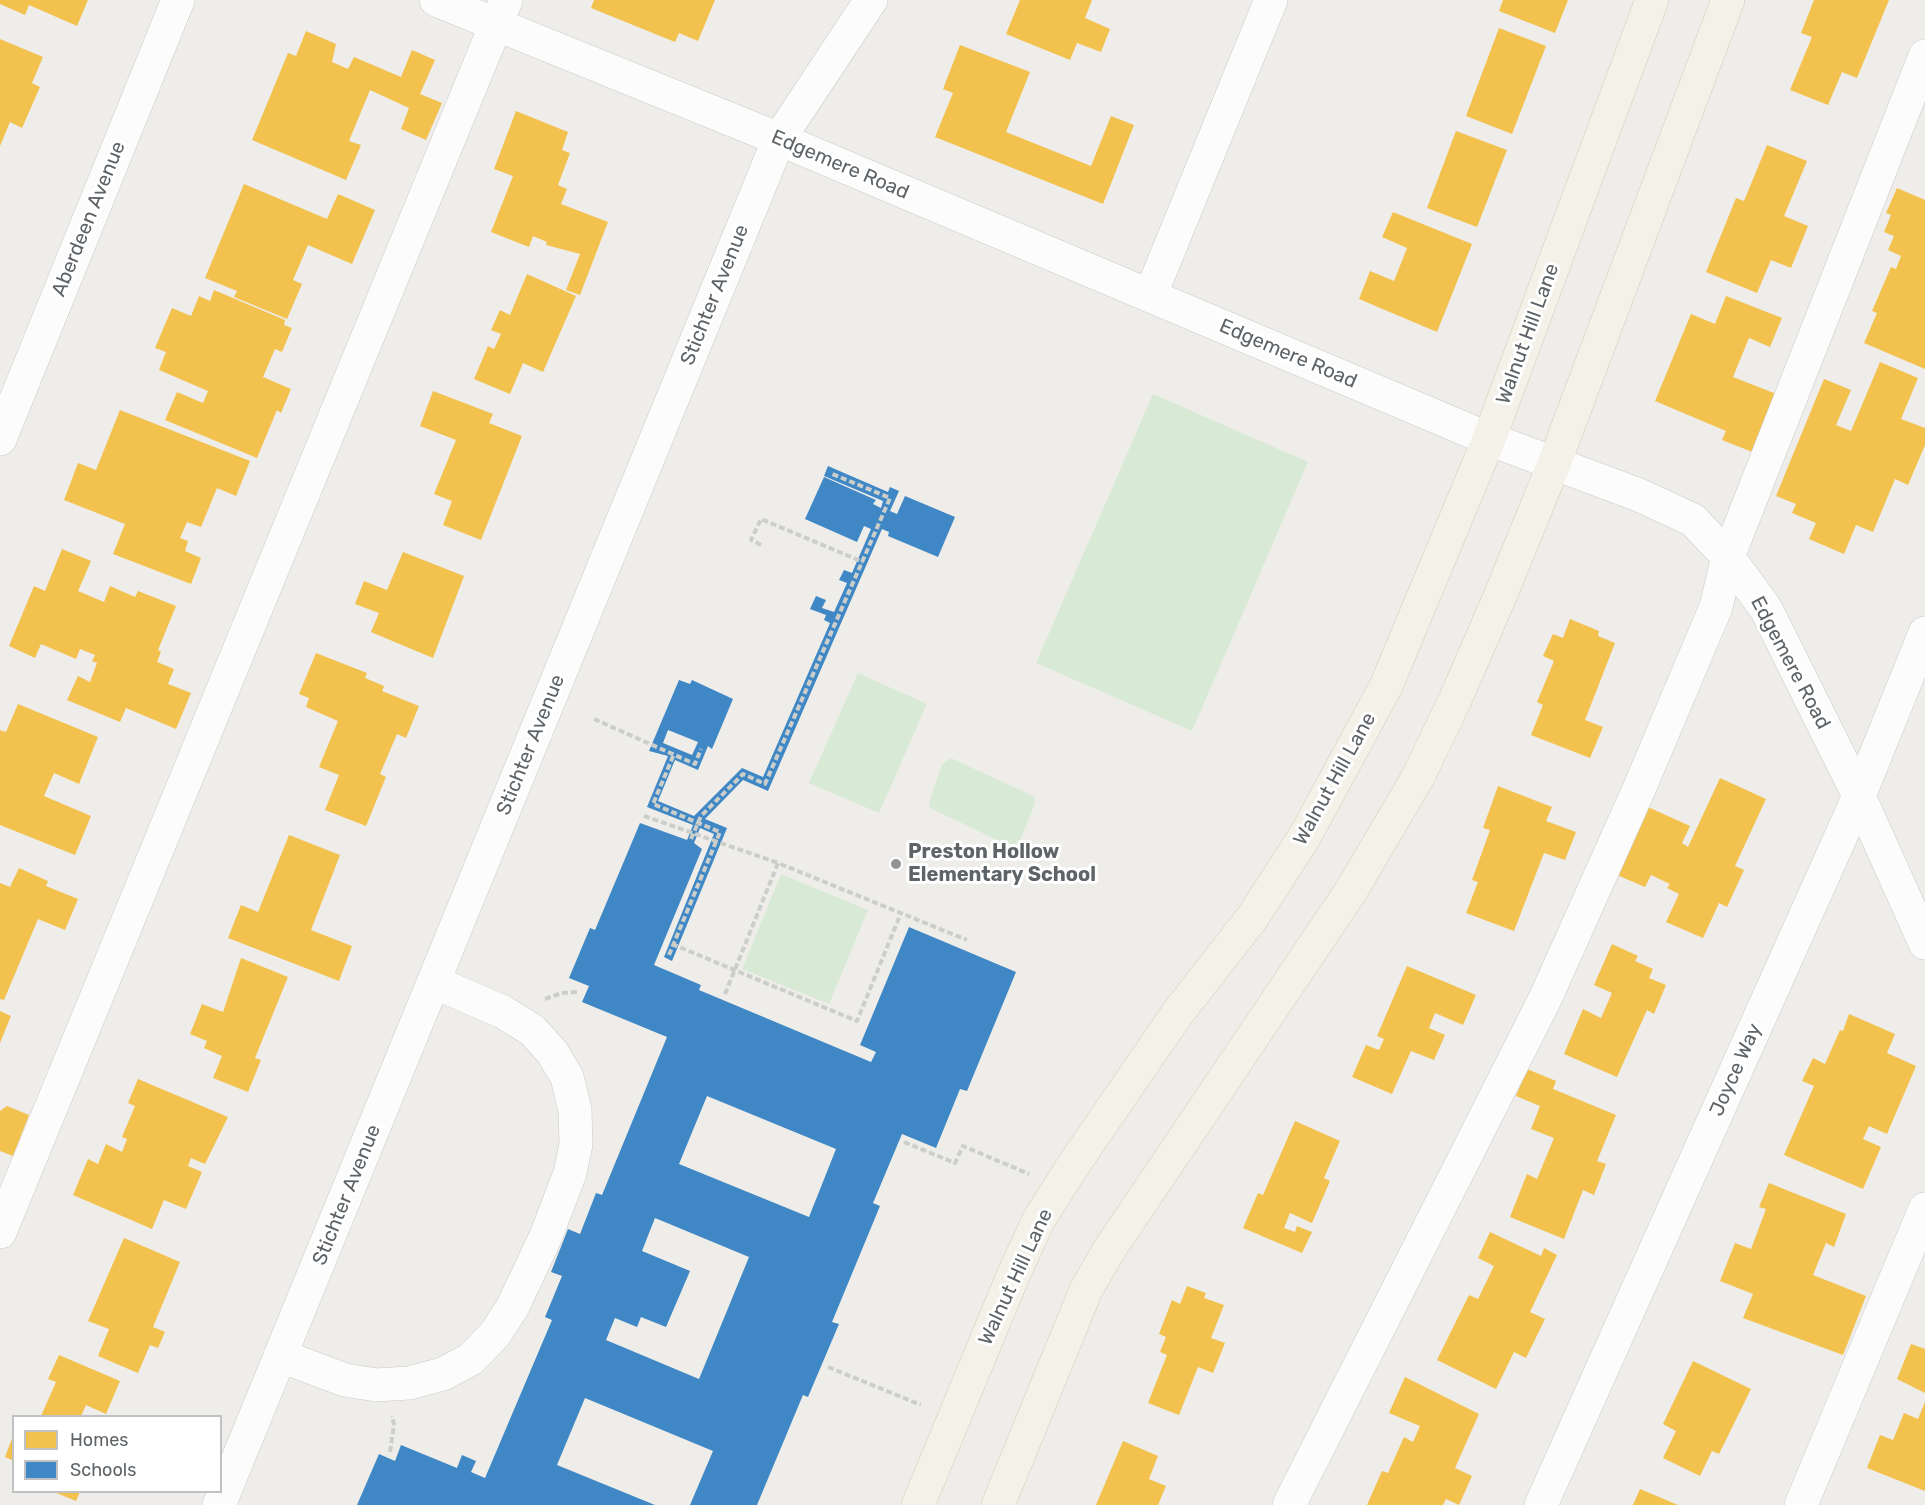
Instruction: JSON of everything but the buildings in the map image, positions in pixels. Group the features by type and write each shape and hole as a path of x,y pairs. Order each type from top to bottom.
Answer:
{"main road":[{"name":"Walnut Hill Lane","path":"918,1505 1038,1221 1072,1167 1177,1014 1252,918 1305,836 1386,686 1489,439 1652,0"},
{"path":"998,1505 1086,1290 1109,1250 1351,891 1418,777 1455,700 1554,464 1728,0"}],"street":[{"name":"Aberdeen Avenue","path":"0,439 178,0"},
{"name":"Edgemere Road","path":"436,0 501,12 779,139 1489,439 1639,495 1694,520 1728,557 1766,609 1859,795 1925,942"},
{"name":"Stichter Avenue","path":"219,1505 779,139 872,0"},
{"path":"1150,296 1271,0"},
{"path":"0,1232 501,12"},
{"path":"1289,1505 1545,999 1640,789 1716,607 1728,557 1925,56"},
{"name":"Joyce Way","path":"1541,1505 1859,795 1925,633"},
{"path":"280,1356 345,1380 376,1385 409,1383 443,1374 471,1359 495,1334 512,1308 546,1236 570,1173 576,1144 575,1110 567,1077 552,1052 532,1030 502,1012 434,982"},
{"path":"1801,1505 1925,1209"}],"path":[{"path":"691,839 701,816 743,774 765,784 890,498 830,473"},
{"path":"761,545 751,540 760,519 863,562"},
{"path":"594,719 695,764 701,749"},
{"path":"669,955 720,832 653,804 674,754"},
{"path":"644,816 778,863 966,940"},
{"path":"725,994 778,863"},
{"path":"672,945 857,1021 901,913"},
{"path":"904,1142 955,1163 963,1146 1034,1176"},
{"path":"828,1367 926,1407"},
{"path":"390,1452 394,1425 391,1411"}],"green space":[{"path":"1153,394 1308,462 1192,731 1036,663"},
{"path":"858,673 927,704 879,813 809,783"},
{"path":"951,758 1033,796 1034,806 1021,838 1014,848 930,808 929,803 942,764"},
{"path":"781,874 868,910 829,1004 742,969"}],"place":[{"name":"Preston Hollow Elementary School","path":"896,864"}]}
